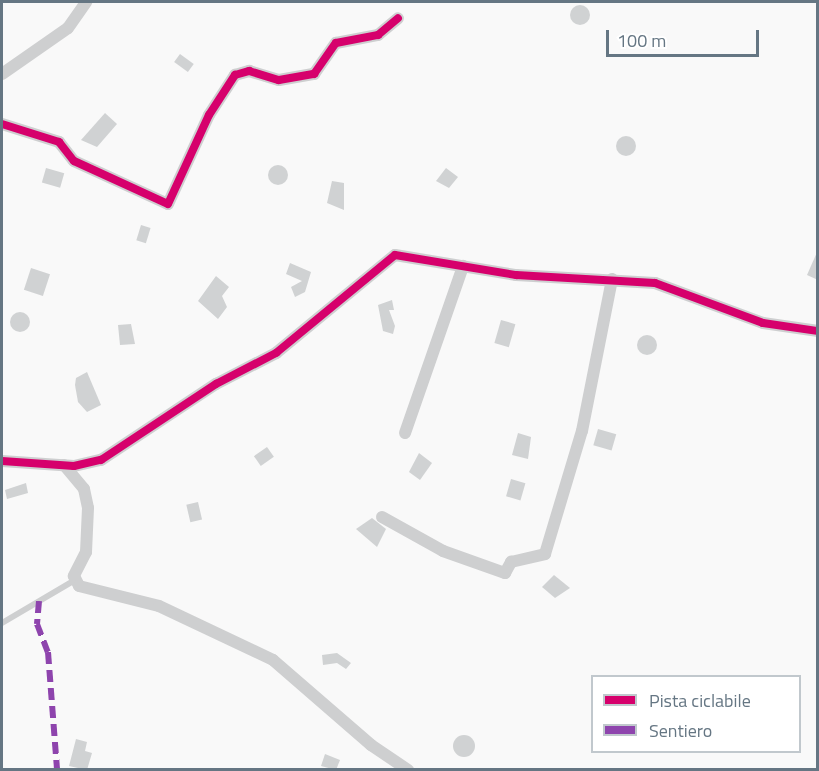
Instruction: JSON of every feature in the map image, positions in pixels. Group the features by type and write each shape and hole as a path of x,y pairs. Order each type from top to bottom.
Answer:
{"street":[{"path":"2,74 68,28 86,2"},
{"path":"2,124 59,142 74,161 168,204 209,115 235,75 249,71 279,80 314,74 336,43 378,35 398,18"},
{"path":"2,460 64,465 101,460 216,384 276,353 395,255 516,274 655,283 763,323 818,331"},
{"path":"405,433 463,266"},
{"path":"382,517 443,551 505,573 511,562 544,554 582,431 612,279"},
{"path":"64,465 84,489 88,508 87,552 75,580 82,588 159,606 273,660 371,745 408,770"}],"lane":[{"path":"2,623 75,580"}],"building":[{"path":"580,5 587,8 590,15 587,22 580,25 573,22 570,15 573,8"},
{"path":"180,54 194,64 188,72 174,62"},
{"path":"105,113 117,124 97,147 81,140"},
{"path":"626,136 633,139 636,146 633,153 626,156 619,153 616,146 619,139"},
{"path":"278,165 285,168 288,175 285,182 278,185 271,182 268,175 271,168"},
{"path":"46,168 64,173 60,188 42,182"},
{"path":"446,168 458,177 449,188 436,181"},
{"path":"332,181 344,183 344,210 327,203"},
{"path":"141,225 151,228 146,243 136,240"},
{"path":"818,250 818,280 807,275"},
{"path":"290,263 311,272 305,292 295,297 291,287 302,281 286,274"},
{"path":"31,268 50,274 43,296 24,290"},
{"path":"216,276 229,287 222,296 227,307 218,319 198,301"},
{"path":"392,300 394,310 389,310 395,326 393,334 383,331 378,305"},
{"path":"20,312 27,315 30,322 27,329 20,332 13,329 10,322 13,315"},
{"path":"501,320 515,324 509,347 494,343"},
{"path":"131,324 135,344 120,345 118,325"},
{"path":"647,335 654,338 657,345 654,352 647,355 640,352 637,345 640,338"},
{"path":"87,372 101,405 87,412 78,402 75,385 76,378"},
{"path":"598,429 616,434 612,451 593,445"},
{"path":"518,433 531,437 528,459 512,455"},
{"path":"267,447 274,457 261,466 254,456"},
{"path":"419,453 432,463 420,480 409,472"},
{"path":"511,479 525,483 520,500 506,496"},
{"path":"26,483 28,493 7,499 5,490"},
{"path":"198,502 202,520 190,522 186,505"},
{"path":"372,518 386,529 377,547 356,529"},
{"path":"554,575 570,588 555,598 542,587"},
{"path":"337,653 351,663 346,669 337,663 323,665 322,655"},
{"path":"464,735 472,738 475,746 472,754 464,757 456,754 453,746 456,738"},
{"path":"76,739 87,742 85,751 92,753 87,770 69,766"},
{"path":"325,754 340,760 336,770 321,766"}],"marked path":[{"path":"39,601 37,624 48,652 57,770"}],"cycle path":[{"path":"2,124 59,142 74,161 168,204 209,115 235,75 249,71 279,80 314,74 336,43 378,35 398,18"},
{"path":"2,461 74,466 101,460 216,384 276,353 395,255 516,275 655,283 763,323 818,331"}]}
